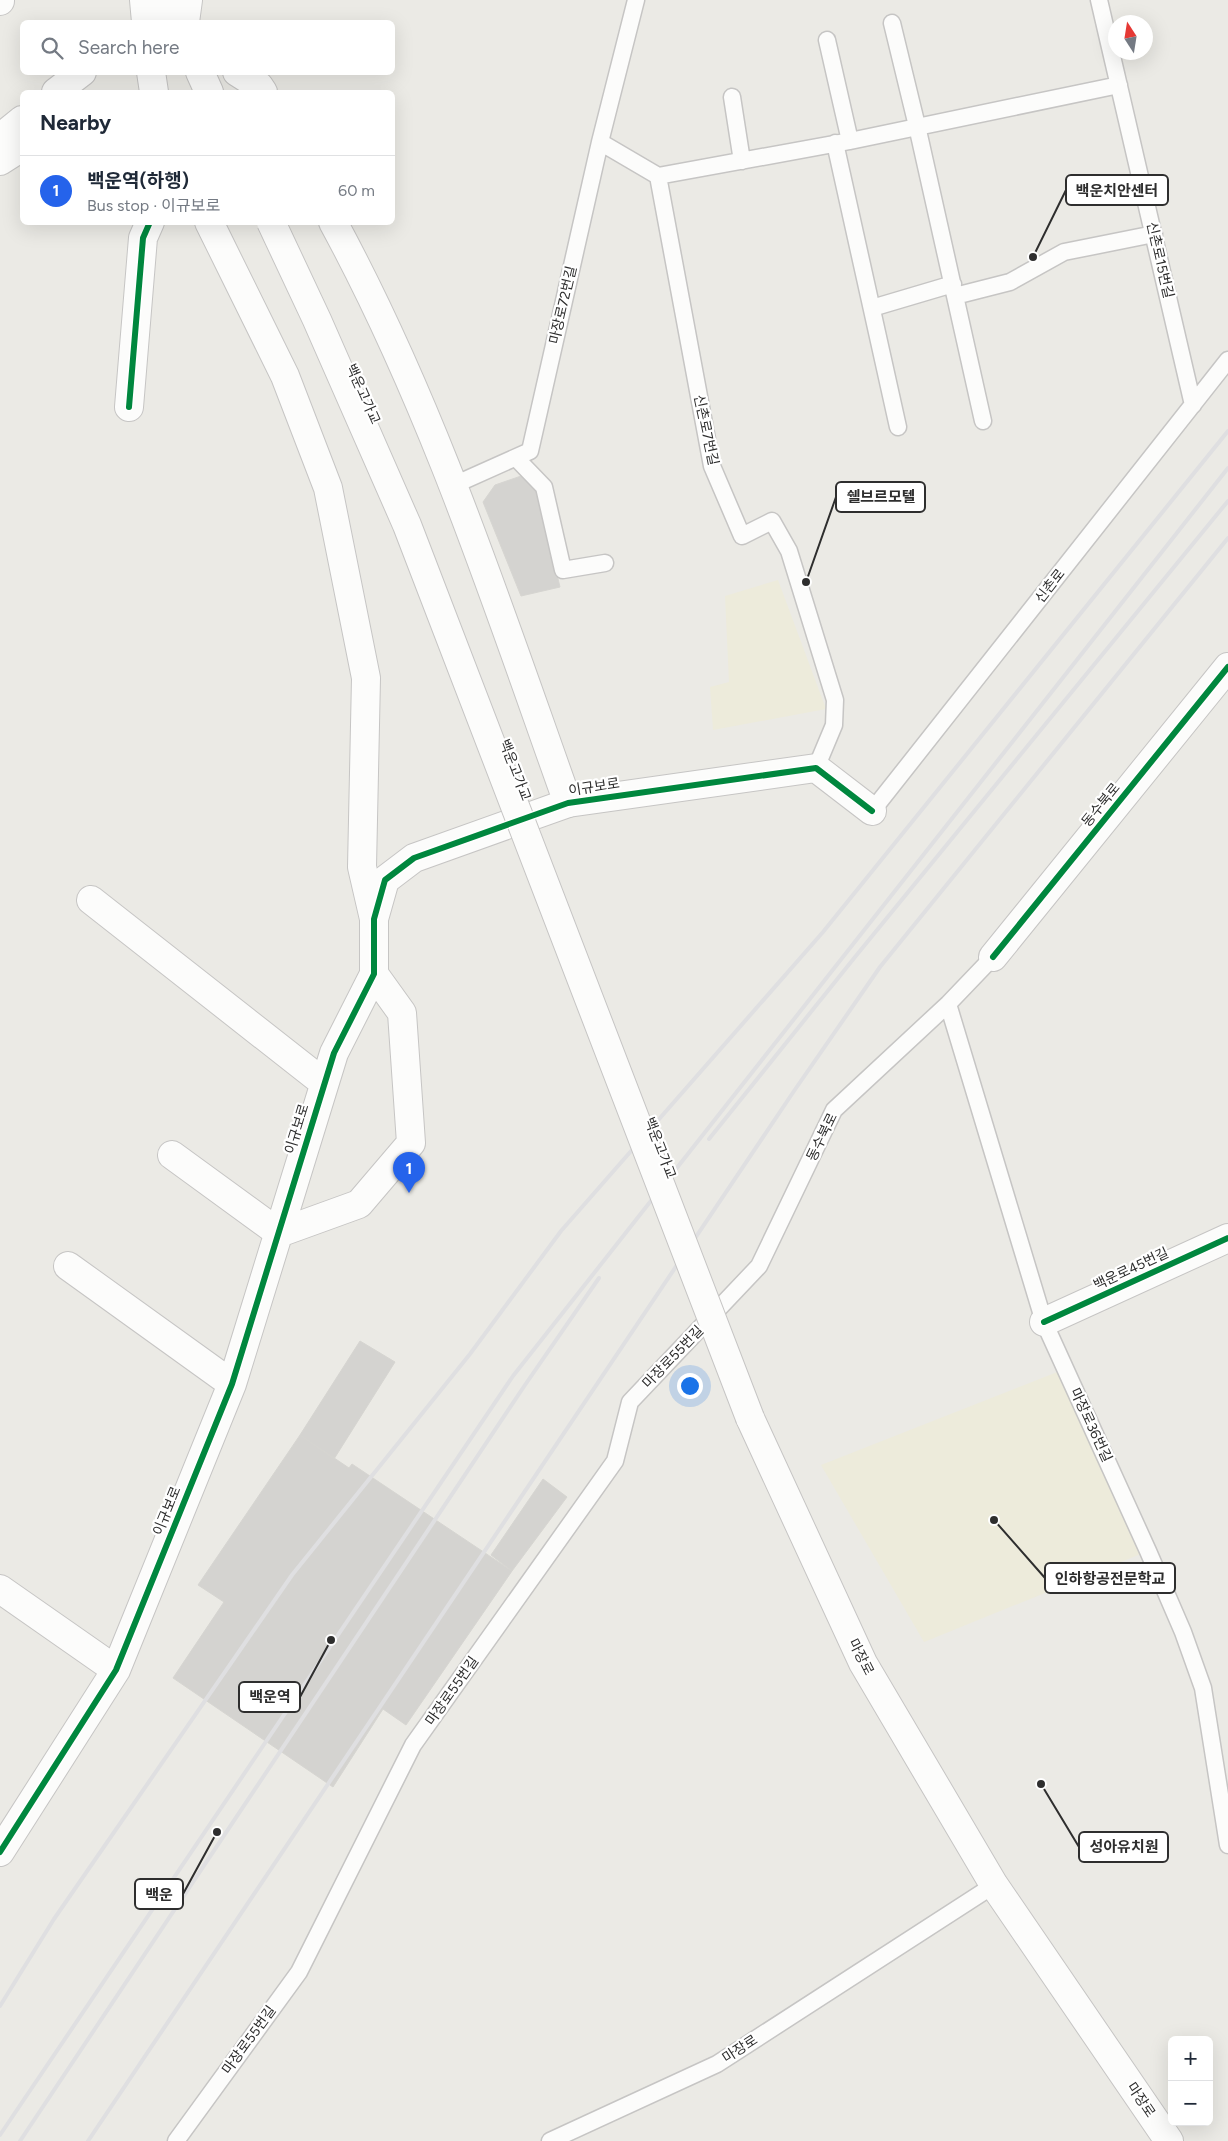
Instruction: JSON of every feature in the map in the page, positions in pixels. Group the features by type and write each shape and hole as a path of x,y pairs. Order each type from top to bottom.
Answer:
{"main road":[{"path":"144,0 146,20"},
{"path":"164,0 174,20"},
{"path":"185,20 188,0"},
{"path":"59,90 78,75"},
{"path":"151,75 154,90"},
{"path":"201,75 208,90"},
{"path":"242,75 259,86 262,90"},
{"path":"0,138 20,122"},
{"path":"0,161 20,148"},
{"path":"129,407 143,238 149,225"},
{"path":"210,225 285,376 328,488 366,678 362,867 374,918"},
{"name":"백운고가교","path":"271,225 316,320 407,525 750,1418"},
{"path":"335,225 363,278 454,486 568,803"},
{"name":"동수북로","path":"993,957 1228,668"},
{"path":"816,768 872,811"},
{"name":"이규보로","path":"0,1852 116,1670 232,1384 334,1053 374,974 374,918 385,880 414,858 568,803 816,768"},
{"path":"91,900 324,1083"},
{"path":"172,1154 279,1233 359,1204 411,1143 402,1013 374,974"},
{"name":"백운로45번길","path":"1044,1322 1228,1238"},
{"path":"68,1266 232,1384"},
{"name":"마장로","path":"750,1418 863,1663 994,1885 1170,2141"},
{"path":"0,1589 116,1670"}],"lane":[{"name":"마장로72번길","path":"454,486 530,451 600,142 636,0"},
{"name":"신촌로15번길","path":"1099,0 1193,406"},
{"path":"892,22 983,421"},
{"path":"827,40 872,308 898,427"},
{"path":"600,142 658,176 843,142 1119,85"},
{"path":"732,97 742,161"},
{"name":"신촌로7번길","path":"658,176 712,466 742,536 772,521 788,551 835,700 834,725 816,768"},
{"path":"872,308 954,290 1010,282 1064,252 1154,234"},
{"name":"신촌로","path":"872,811 1228,360"},
{"path":"516,458 544,487 563,570 605,563"},
{"name":"동수북로","path":"760,1266 834,1110 948,1004 993,957"},
{"name":"마장로36번길","path":"948,1004 1044,1322 1141,1533 1183,1632 1203,1688 1228,1845"},
{"name":"마장로55번길","path":"176,2141 299,1972 413,1745 615,1461 630,1402 760,1266"},
{"name":"마장로","path":"550,2141 716,2064 994,1885"}],"shaded area":[{"path":"778,580 826,709 713,730 710,687 729,682 725,596"},
{"path":"1065,1369 1148,1551 924,1642 821,1465"}],"building":[{"path":"524,475 536,489 560,587 521,596 483,502 495,485"},
{"path":"360,1341 395,1362 334,1459 300,1435"},
{"path":"300,1435 349,1468 352,1464 512,1571 406,1725 383,1709 333,1787 173,1678 224,1602 198,1585"},
{"path":"543,1479 567,1497 512,1571 491,1555"}],"railway":[{"path":"0,2006 54,1919 292,1575 470,1354 561,1231 823,932 1228,431"},
{"path":"0,2135 513,1376 1228,468"},
{"path":"709,1139 855,957 1228,501"},
{"path":"88,2141 794,1091 880,967 1228,538"},
{"path":"20,2141 525,1385 599,1278"}],"cycle path":[{"path":"129,407 143,238 149,225"},
{"path":"993,957 1228,667"},
{"path":"0,1852 116,1670 232,1384 334,1053 374,974 374,919 385,880 414,858 568,803 816,768 872,811"},
{"path":"1044,1322 1228,1238"}],"place":[{"name":"백운치안센터","path":"1033,257"},
{"name":"쉘브르모텔","path":"806,582"},
{"name":"백운역(하행)","path":"409,1193"},
{"name":"인하항공전문학교","path":"994,1520"},
{"name":"백운역","path":"331,1640"},
{"name":"성아유치원","path":"1041,1784"},
{"name":"백운","path":"217,1832"}]}
